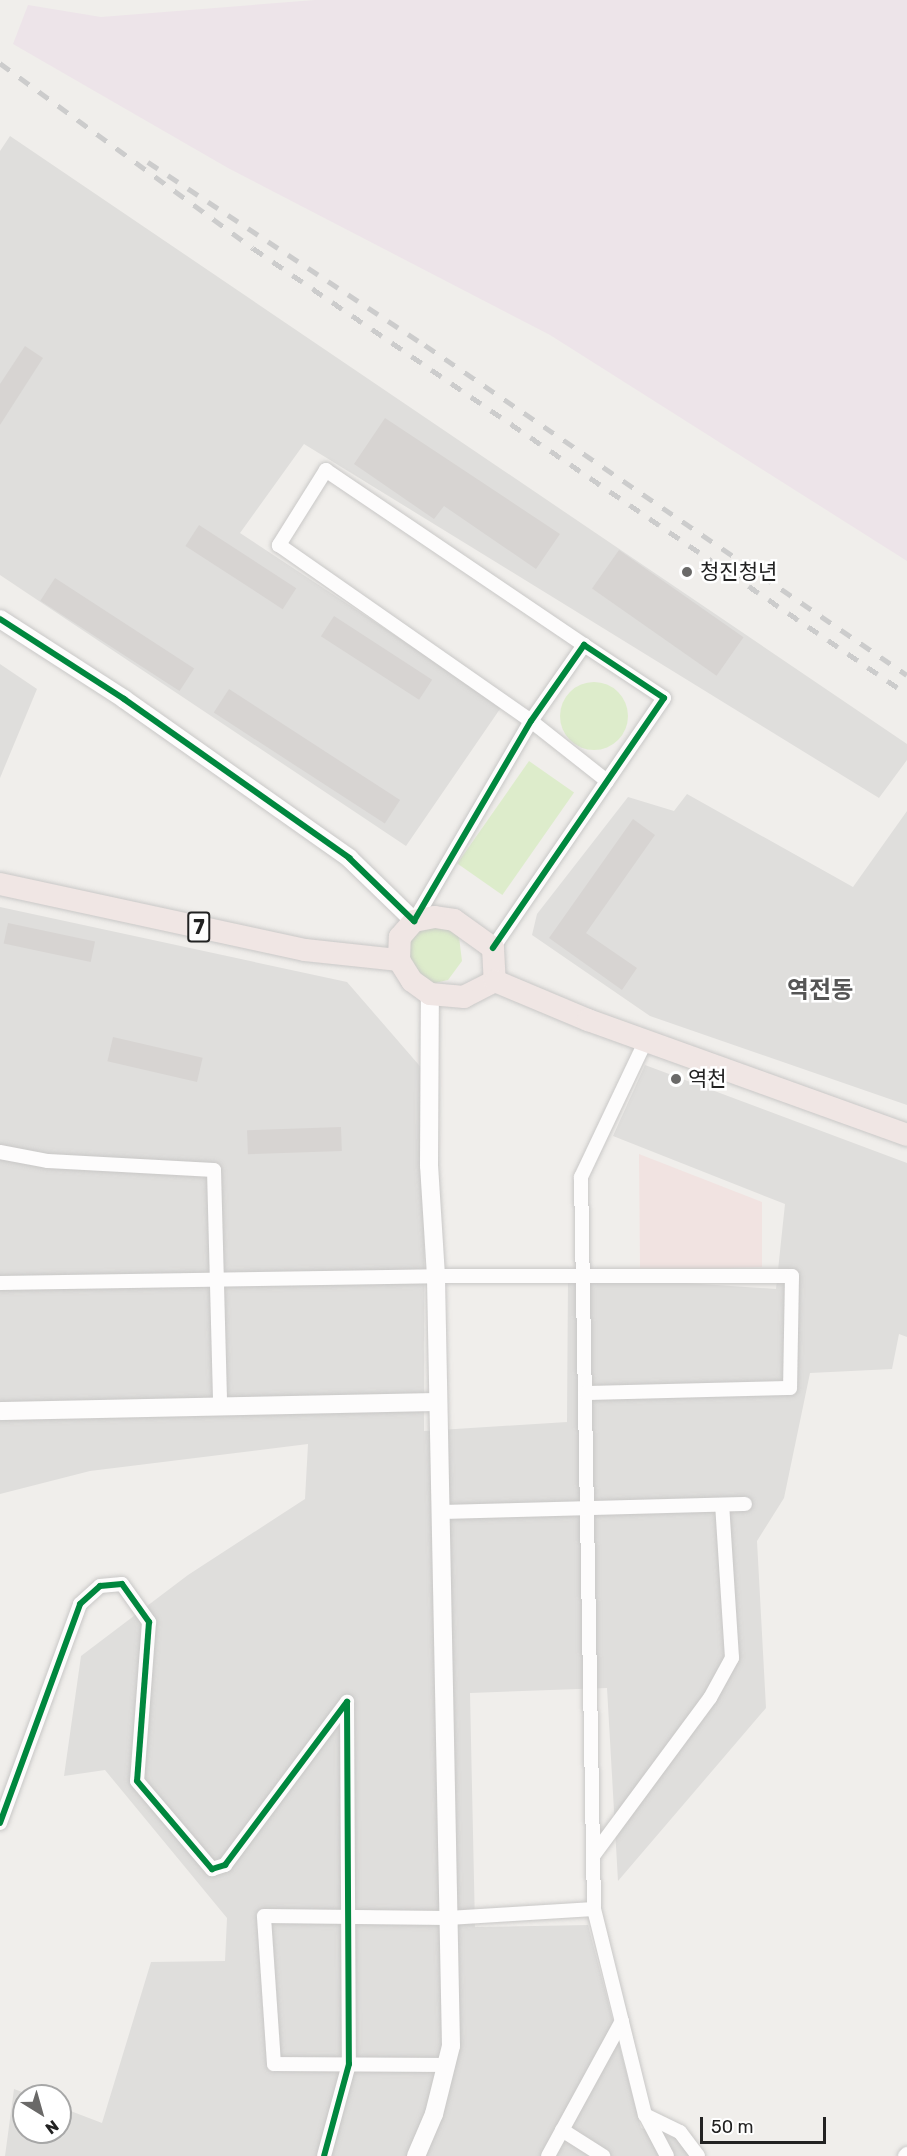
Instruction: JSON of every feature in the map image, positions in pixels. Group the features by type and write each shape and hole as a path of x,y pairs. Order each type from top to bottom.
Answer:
{"highway":[{"name":"7","path":"0,884 305,950 399,960"},
{"path":"435,917 454,920 493,948 495,981 464,998 430,994 411,981 399,960 400,937 414,921 435,917"},
{"path":"495,981 646,1040 907,1135"}],"street":[{"path":"493,948 664,698 326,470 279,545 531,721 607,781"},
{"path":"0,619 124,699 349,858 414,921 531,721 584,645"},
{"path":"416,2156 434,2114 450,2046 436,1276 429,1166 430,994"},
{"path":"646,1040 581,1177 593,1856 594,1909 645,2115 667,2156"},
{"path":"0,1152 48,1161 214,1170 220,1406"},
{"path":"3,1285 436,1276 792,1276 790,1388 585,1393"},
{"path":"0,1411 438,1402"},
{"path":"440,1512 745,1504"},
{"path":"593,1856 710,1698 732,1658 722,1505"},
{"path":"0,1823 80,1604 100,1586 122,1584 149,1622 137,1781 212,1869 225,1865 347,1702 349,2064 324,2156"},
{"path":"446,2065 274,2064 264,1916 348,1919 448,1918 594,1909"},
{"path":"548,2156 622,2020"},
{"path":"645,2115 681,2132 698,2156"},
{"path":"562,2130 603,2156"}],"shaded area":[{"path":"315,0 907,0 907,561 550,335 228,168 13,44 28,5 101,17"},
{"path":"10,136 907,744 907,760 879,798 304,444 240,533 502,706 406,846 0,575 0,151"},
{"path":"0,664 37,689 0,778"},
{"path":"687,794 853,887 907,811 907,1105 650,1016 532,935 537,914 628,797 674,811"},
{"path":"0,907 347,982 425,1072 424,1431 567,1422 568,1275 776,1289 785,1204 613,1136 645,1065 907,1163 907,1337 899,1334 892,1369 810,1373 784,1498 757,1541 766,1708 618,1881 607,1688 470,1693 475,1927 588,1925 641,2128 677,2138 689,2156 5,2156 12,2104 12,2144 72,2144 72,2112 102,2123 151,1962 225,1961 227,1918 105,1770 64,1776 81,1656 188,1575 305,1499 308,1444 90,1471 0,1494"},
{"path":"639,1154 762,1202 762,1267 640,1271"}],"green space":[{"path":"594,682 607,685 618,692 625,703 628,716 625,729 618,740 607,747 594,750 581,747 570,740 563,729 560,716 563,703 570,692 581,685"},
{"path":"529,761 574,793 502,895 457,863"},
{"path":"440,920 459,937 462,961 448,980 422,986 395,944"}],"building":[{"path":"25,346 43,358 0,425 0,384"},
{"path":"385,418 560,534 536,569 444,506 434,519 354,464"},
{"path":"199,525 296,588 283,609 185,546"},
{"path":"619,550 744,637 717,676 592,589"},
{"path":"55,578 194,668 180,691 40,601"},
{"path":"334,616 432,680 419,700 321,636"},
{"path":"229,689 400,800 385,824 214,712"},
{"path":"633,819 655,835 586,933 637,968 622,990 549,938"},
{"path":"8,923 95,942 91,962 4,944"},
{"path":"113,1037 203,1058 197,1082 107,1061"},
{"path":"341,1127 342,1151 248,1154 247,1130"}],"railway":[{"path":"0,63 253,248 907,694"},
{"path":"148,162 425,345 907,675"}],"cycle path":[{"path":"0,619 124,699 349,858 414,921 531,721 584,645 664,698 493,948"},
{"path":"0,1823 80,1604 100,1586 122,1584 149,1622 137,1781 212,1869 225,1865 347,1702 349,2064 324,2156"}],"place":[{"name":"청진청년","path":"687,572"},
{"name":"역천","path":"676,1079"}],"district":[{"name":"역전동","path":"820,991"}]}
